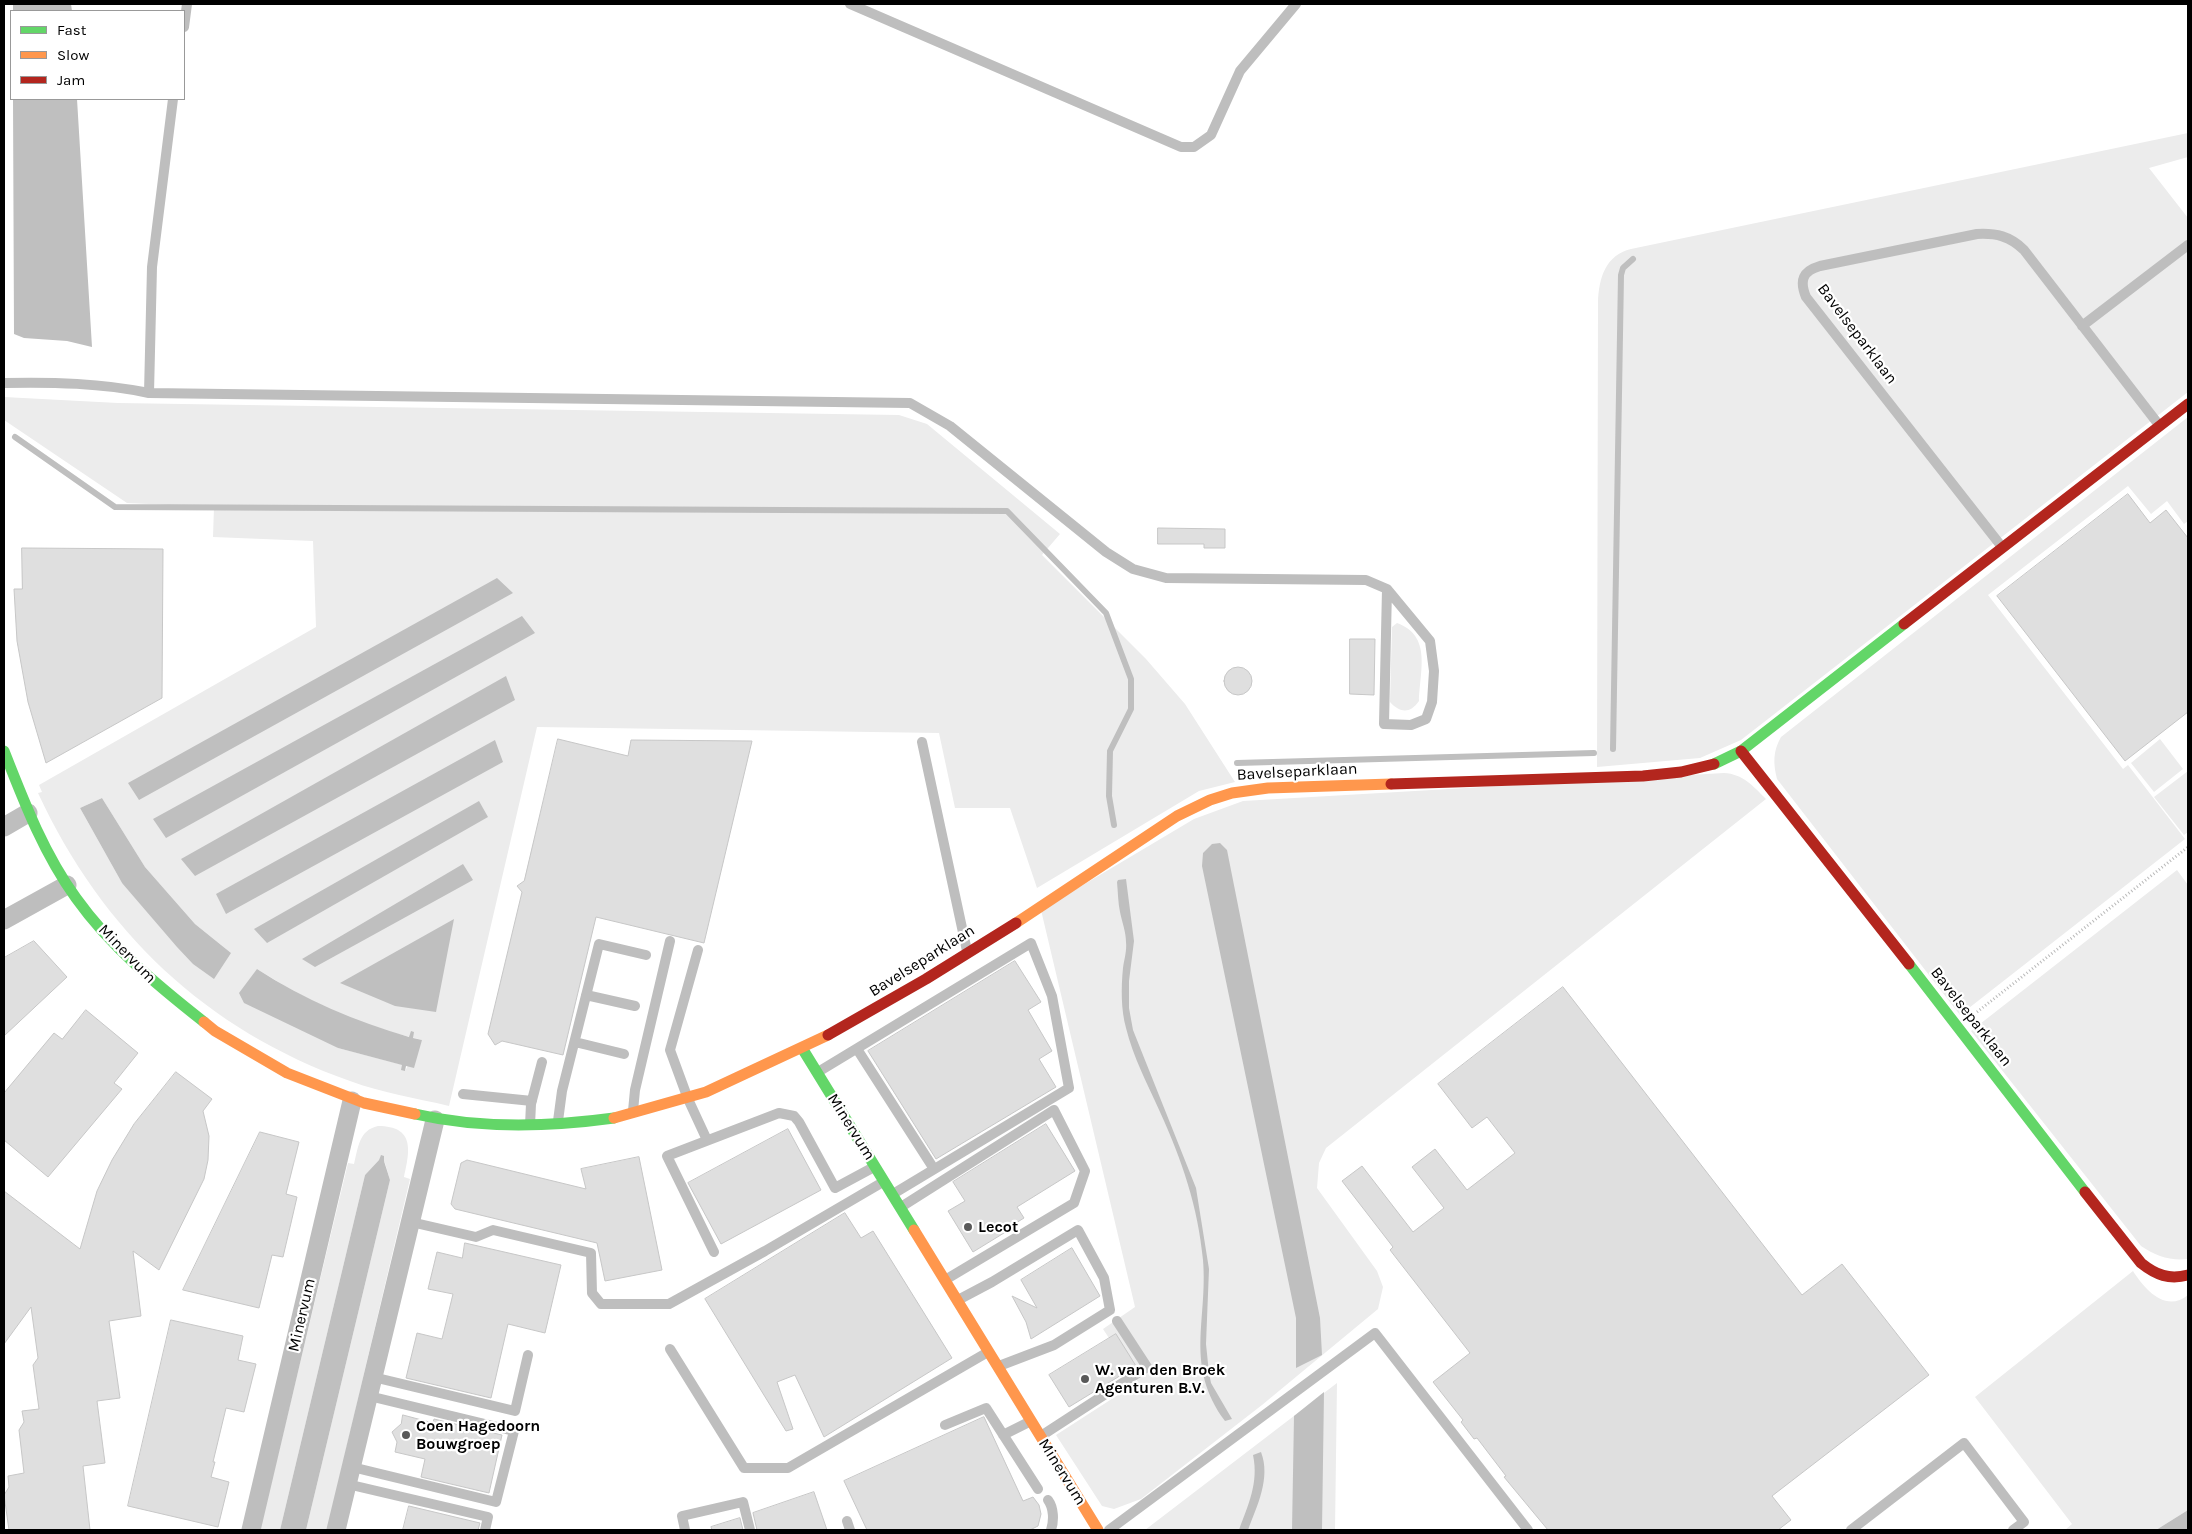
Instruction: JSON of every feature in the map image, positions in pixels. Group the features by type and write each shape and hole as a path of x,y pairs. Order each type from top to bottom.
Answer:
{"street":[{"name":"Bavelseparklaan","path":"802,1048 898,997 1177,816 1200,803 1225,794 1268,788 1658,775 1713,765 1741,751 2188,404"},
{"name":"Minervum","path":"4,751 28,813 67,884 88,914 122,953 196,1019 244,1051 289,1075 352,1101 435,1120 476,1126 530,1126 582,1123 633,1114 688,1099 802,1048 1098,1530"},
{"name":"Bavelseparklaan","path":"1741,751 1958,1026 2135,1258 2153,1273 2162,1277 2172,1278 2188,1275"},
{"path":"4,827 28,813"},
{"path":"4,920 67,884"},
{"name":"Minervum","path":"251,1530 352,1101"},
{"path":"336,1530 435,1120"}],"lane":[{"path":"185,19 187,4"},
{"path":"850,4 1181,147 1194,147 1211,135 1240,71 1296,4"},
{"path":"150,393 152,267 173,100"},
{"name":"Bavelseparklaan","path":"2003,548 1809,302 1801,285 1804,275 1808,271 1820,266 1977,234 1990,233 2014,241 2024,250 2159,426"},
{"path":"2082,326 2188,245"},
{"path":"4,383 50,382 116,386 150,393 910,403 950,426 1106,552 1133,569 1166,578 1366,580 1387,589 1430,641 1434,671 1432,702 1426,719 1411,725 1384,724 1387,589"},
{"path":"922,742 968,952"},
{"path":"633,1114 635,1090 670,941"},
{"path":"818,1073 1031,942 1052,996 1069,1088 892,1194"},
{"path":"558,1124 562,1091 599,944 646,954"},
{"path":"698,950 670,1050 688,1099 707,1140"},
{"path":"586,995 635,1006"},
{"path":"575,1042 624,1054"},
{"path":"858,1049 934,1169"},
{"path":"530,1126 532,1100 542,1062"},
{"path":"463,1094 532,1100"},
{"path":"900,1207 1054,1110 1085,1171 1074,1202 945,1280"},
{"path":"714,1252 666,1156 779,1113 794,1116 799,1122 835,1188 875,1166"},
{"path":"410,1222 476,1237 493,1230 591,1253 592,1293 601,1304 669,1304 765,1251 884,1181"},
{"path":"957,1300 992,1282 1078,1230 1104,1278 1110,1310 1054,1345 998,1366"},
{"path":"1040,1436 1147,1367 1117,1321"},
{"path":"1108,1530 1375,1333 1528,1530"},
{"path":"670,1348 744,1468 788,1468 989,1352"},
{"path":"373,1376 515,1411 528,1356"},
{"path":"349,1476 496,1502 514,1431 369,1396"},
{"path":"944,1425 986,1408 1038,1489"},
{"path":"1003,1435 1031,1422"},
{"path":"1851,1530 1964,1443 2024,1522 2013,1530"},
{"path":"349,1476 488,1517 485,1530"},
{"path":"1048,1500 1052,1505 1053,1518 1051,1530"},
{"path":"685,1530 682,1516 743,1502 750,1530"}],"path":[{"path":"1958,1026 2188,847"}],"shaded area":[{"path":"13,4 71,4 72,10 13,10"},
{"path":"13,100 77,100 92,347 67,341 24,338 14,334"},
{"path":"2188,133 2188,157 2149,168 2188,218 2188,392 1741,740 1700,758 1597,767 1598,302 1602,276 1605,268 1615,256 1631,249"},
{"path":"4,397 118,403 899,415 927,424 1060,534 1042,555 1146,659 1185,704 1235,782 1199,791 1037,888 1010,808 955,808 939,733 537,727 449,1106 374,1089 298,1060 250,1034 205,1004 164,970 127,931 94,889 64,843 38,793 42,792 39,785 316,627 313,541 213,537 214,507 127,503 4,420","holes":["102,798 145,867 195,924 231,953 122,883 80,808","257,969 299,994 344,1016 374,1027 422,1040 405,1071 403,1065 338,1048"]},
{"path":"2188,417 2188,521 2184,524 2167,501 2151,514 2128,486 1988,595 2123,769 2128,765 2185,839 1960,1015 1777,779 1774,762 1776,747 1781,737"},
{"path":"497,578 513,593 139,800 128,783"},
{"path":"522,616 535,633 166,838 153,819"},
{"path":"1397,623 1408,629 1415,636 1420,645 1422,655 1419,701 1409,710 1401,710 1390,702 1392,627"},
{"path":"506,676 515,700 195,876 181,859"},
{"path":"2160,739 2183,769 2154,792 2131,763"},
{"path":"495,740 503,762 226,914 216,894"},
{"path":"2188,771 2188,832 2184,835 2154,797"},
{"path":"1724,773 1742,778 1766,799 1326,1148 1319,1163 1317,1188 1377,1271 1383,1287 1378,1309 1262,1405 1141,1499 1114,1509 1102,1506 1056,1435 1138,1382 1103,1329 1135,1307 1041,910 1194,819 1243,801"},
{"path":"102,798 145,867 195,924 231,953 214,979 193,964 122,883 80,808"},
{"path":"479,801 488,817 267,943 254,929"},
{"path":"1220,843 1227,850 1320,1318 1322,1355 1296,1368 1296,1318 1202,866 1203,853 1212,844"},
{"path":"463,864 473,880 315,967 302,959"},
{"path":"2177,870 2188,885 2188,1259 2163,1257 2141,1246 1971,1031"},
{"path":"1126,879 1134,941 1129,981 1129,1008 1133,1030 1196,1188 1209,1269 1206,1344 1209,1373 1211,1383 1232,1419 1225,1421 1212,1401 1201,1362 1203,1260 1193,1203 1175,1148 1137,1060 1124,1021 1122,991 1126,938 1119,909 1117,882 1118,880"},
{"path":"454,919 436,1012 395,1006 340,983"},
{"path":"257,969 312,1000 350,1017 409,1037 411,1031 414,1032 413,1038 422,1040 414,1068 406,1066 405,1071 401,1070 402,1065 338,1048 244,1003 239,993"},
{"path":"378,1126 399,1130 404,1135 407,1142 408,1158 404,1177 410,1179 327,1530 306,1530 390,1180 381,1156 365,1175 280,1530 260,1530 348,1163 354,1164 360,1140 367,1131"},
{"path":"381,1155 384,1156 390,1180 306,1530 280,1530 365,1175 379,1160"},
{"path":"2133,1271 2150,1292 2157,1297 2172,1302 2188,1295 2188,1510 2156,1530 2065,1530 2072,1524 1975,1397"},
{"path":"1337,1383 1335,1530 1145,1530"},
{"path":"1324,1392 1322,1530 1292,1530 1294,1416"},
{"path":"1261,1452 1264,1462 1262,1492 1248,1530 1239,1530 1254,1484 1253,1455"},
{"path":"2188,1510 2188,1530 2156,1530"}],"building":[{"path":"2128,494 2150,523 2166,510 2188,538 2188,712 2125,761 1997,596"},
{"path":"1158,528 1225,529 1225,548 1204,548 1204,544 1158,544"},
{"path":"22,548 163,549 162,698 46,763 28,702 17,641 14,589 22,589"},
{"path":"1350,639 1375,639 1374,695 1350,694"},
{"path":"1238,667 1248,671 1252,681 1248,691 1238,695 1228,691 1224,681 1228,671"},
{"path":"558,739 628,756 631,740 752,741 704,943 596,917 563,1055 502,1041 495,1045 488,1034 522,892 517,886 524,881"},
{"path":"34,941 67,977 4,1036 4,958"},
{"path":"1015,961 1041,1002 1028,1010 1052,1051 1039,1059 1056,1087 936,1159 868,1051"},
{"path":"1563,987 1802,1295 1842,1264 1929,1375 1772,1496 1791,1520 1778,1530 1548,1530 1504,1477 1506,1476 1477,1438 1474,1439 1461,1422 1463,1420 1433,1382 1470,1353 1390,1250 1393,1247 1342,1181 1362,1166 1413,1232 1444,1208 1412,1167 1435,1149 1467,1190 1515,1153 1487,1117 1472,1128 1438,1084"},
{"path":"86,1010 138,1053 114,1083 122,1089 48,1177 4,1140 4,1093 54,1033 62,1039"},
{"path":"176,1072 212,1099 203,1111 209,1136 208,1160 204,1179 159,1270 133,1251 141,1316 109,1321 120,1398 97,1401 105,1463 83,1466 90,1530 9,1530 4,1495 9,1487 8,1476 24,1473 19,1430 24,1422 22,1411 39,1409 33,1365 38,1358 31,1307 4,1344 4,1191 80,1249 97,1191 112,1160 134,1124"},
{"path":"1046,1124 1075,1171 1017,1207 1024,1218 1016,1223 1017,1225 973,1252 948,1211 965,1201 953,1182"},
{"path":"788,1129 821,1190 721,1244 688,1183"},
{"path":"260,1132 299,1142 286,1194 297,1197 283,1257 272,1255 259,1308 183,1290"},
{"path":"639,1157 662,1270 605,1281 597,1243 455,1209 451,1204 461,1163 467,1160 586,1189 581,1169"},
{"path":"845,1213 861,1238 873,1231 952,1358 824,1437 795,1375 777,1382 793,1429 786,1431 705,1299"},
{"path":"465,1243 561,1265 545,1333 508,1324 491,1398 406,1378 417,1333 442,1339 453,1294 428,1289 437,1252 462,1258"},
{"path":"1072,1248 1100,1296 1031,1339 1026,1322 1012,1296 1037,1308 1021,1280"},
{"path":"171,1320 243,1336 238,1360 256,1364 244,1412 226,1408 213,1462 215,1462 211,1477 229,1482 218,1527 128,1506"},
{"path":"1116,1334 1136,1366 1069,1407 1049,1375"},
{"path":"403,1415 433,1423 434,1419 502,1435 489,1493 421,1477 425,1459 395,1452 397,1442 392,1432 401,1424"},
{"path":"984,1417 1023,1501 1033,1497 1039,1505 1041,1514 1038,1526 1030,1530 867,1530 844,1481"},
{"path":"814,1492 827,1530 757,1530 753,1513"},
{"path":"409,1506 480,1523 478,1530 403,1530"},
{"path":"740,1518 743,1530 712,1530 711,1527"}],"waterway":[{"path":"1613,749 1621,275 1623,268 1633,259"},
{"path":"15,437 115,507 1007,511 1106,613 1131,679 1131,709 1110,751 1109,796 1114,825"},
{"path":"1237,763 1594,753"}],"traffic: fast":[{"path":"1714,764 1741,751 1904,624"},
{"path":"4,751 44,846 76,898 119,949 169,994 204,1022"},
{"path":"1909,964 2085,1192"},
{"path":"802,1048 914,1230"},
{"path":"415,1114 464,1122 514,1125 539,1125 614,1118"}],"traffic: slow":[{"path":"1016,923 1177,816 1210,800 1232,793 1268,788 1391,784"},
{"path":"204,1022 215,1031 287,1073 364,1103 415,1114"},
{"path":"614,1118 706,1092 828,1035"},
{"path":"914,1230 1098,1530"}],"traffic: jam":[{"path":"1904,624 2188,404"},
{"path":"1741,751 1909,964"},
{"path":"1391,784 1643,776 1681,772 1714,764"},
{"path":"828,1035 926,979 1016,923"},
{"path":"2085,1192 2141,1263 2152,1271 2169,1277 2188,1275"}],"place":[{"name":"Lecot","path":"968,1227"},
{"name":"W. van den Broek Agenturen B.V.","path":"1085,1379"},
{"name":"Coen Hagedoorn Bouwgroep","path":"406,1435"}]}
